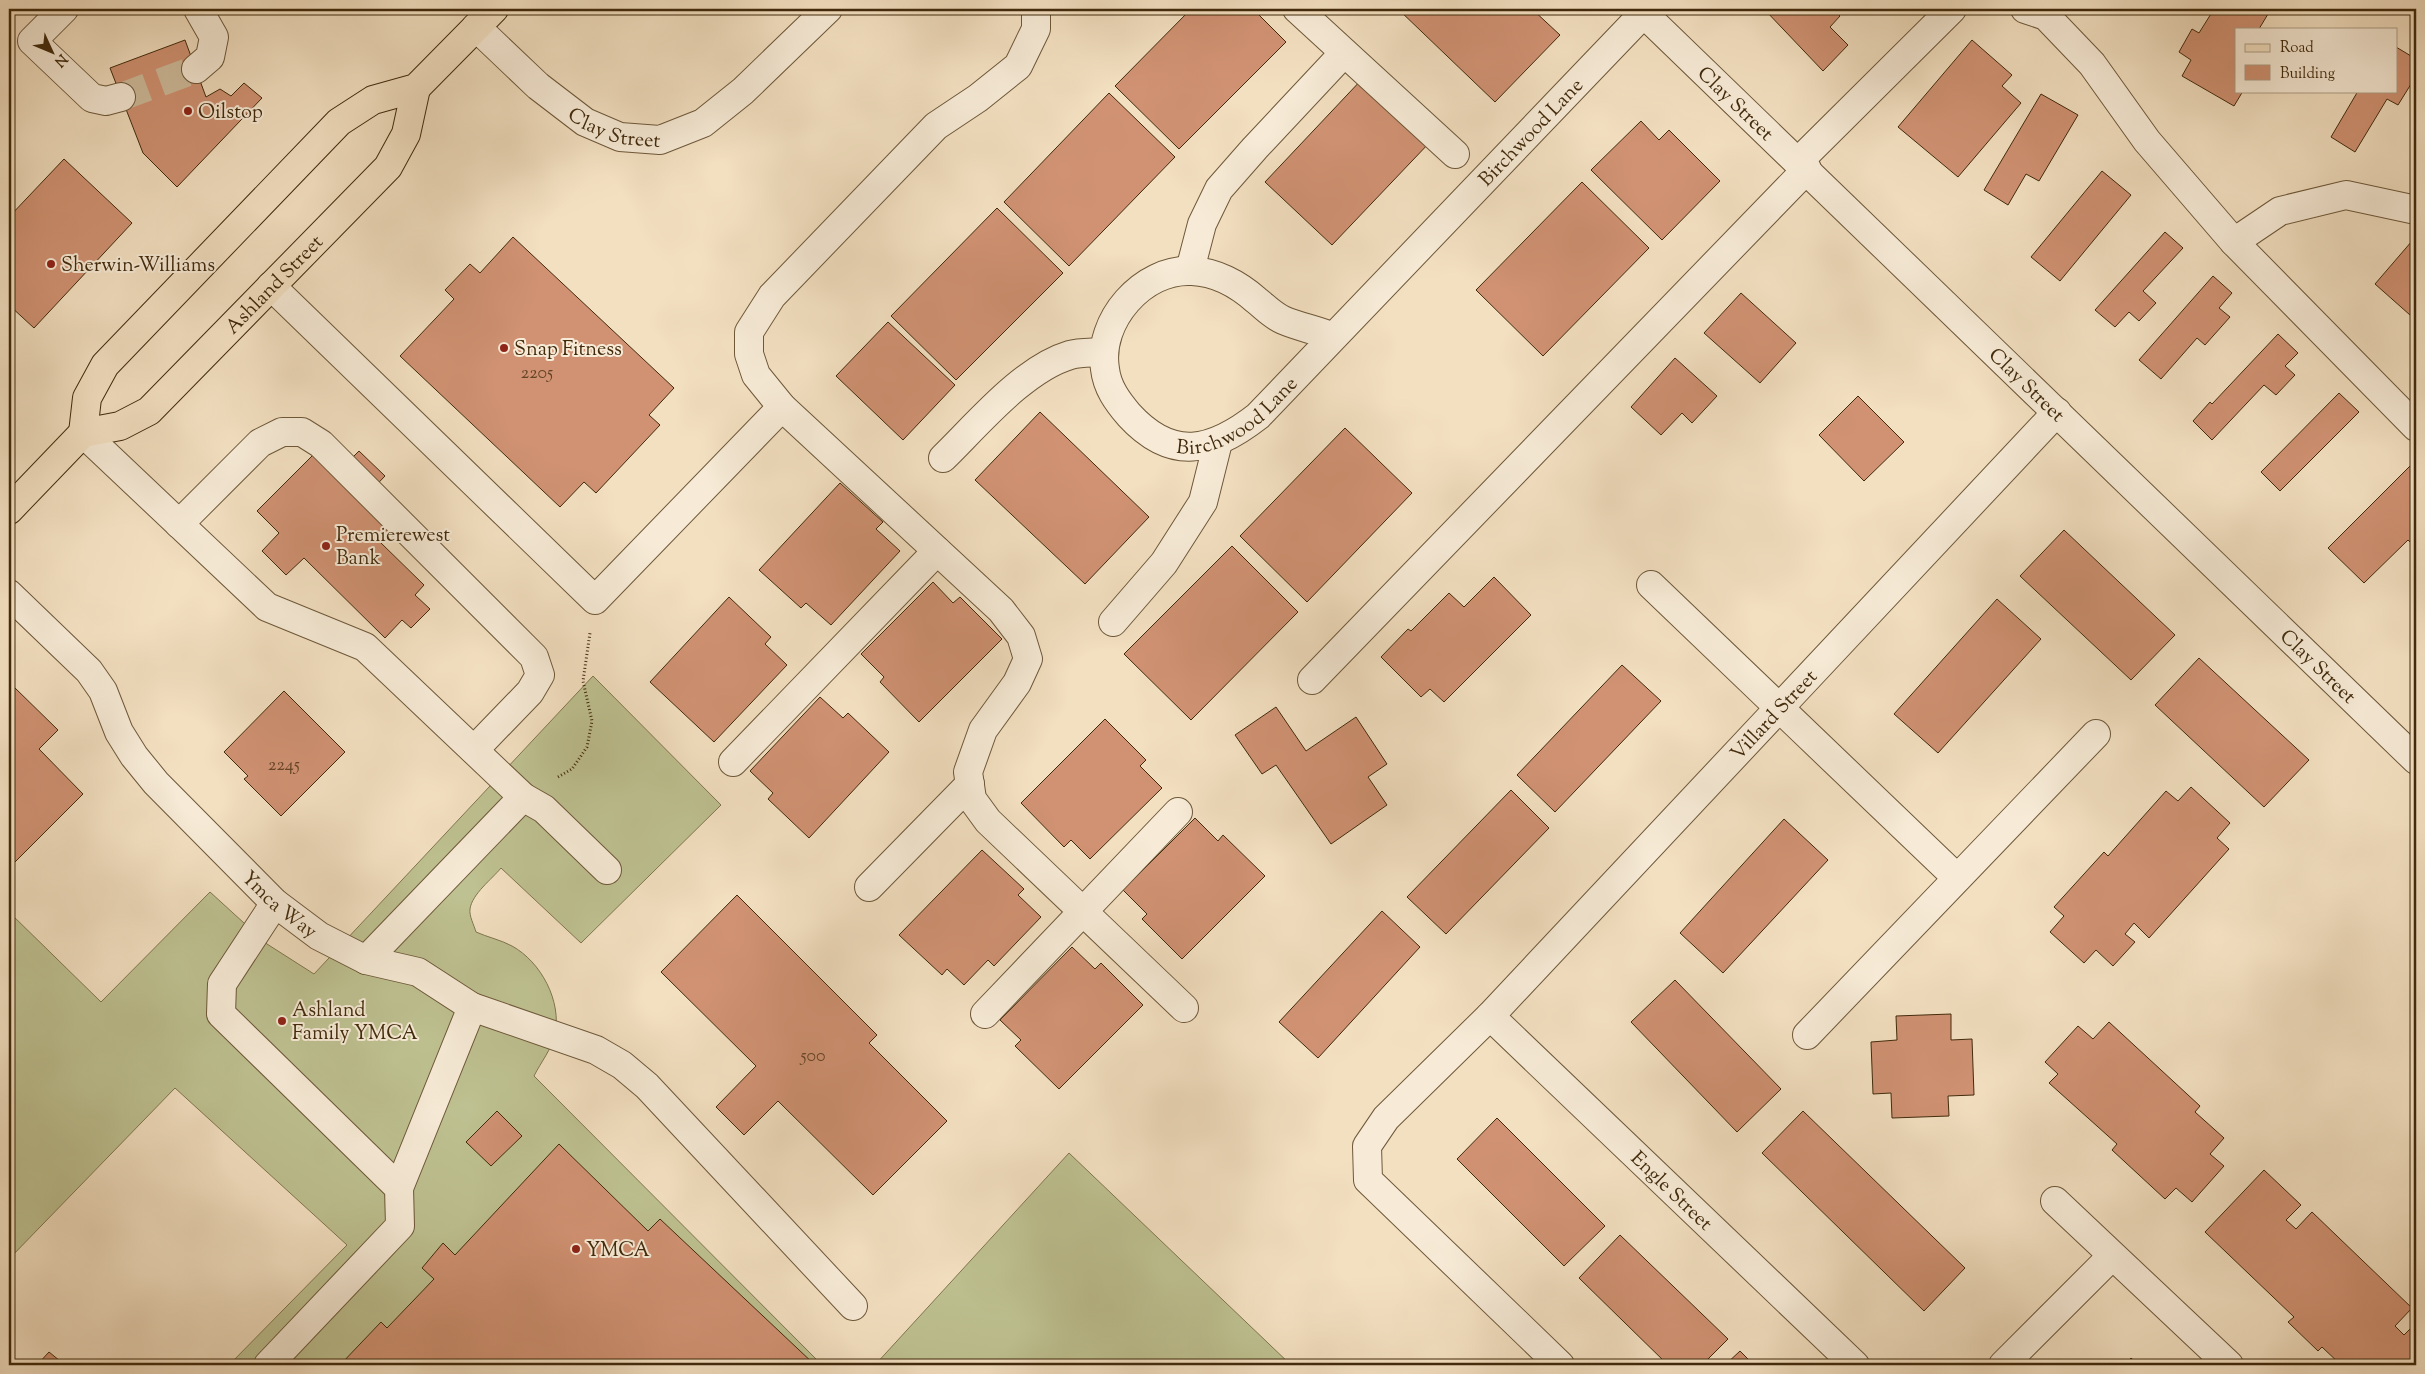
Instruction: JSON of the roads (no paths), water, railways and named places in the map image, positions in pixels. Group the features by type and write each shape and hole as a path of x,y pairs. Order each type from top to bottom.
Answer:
{"main road":[{"path":"9,510 83,433 87,398 105,365 339,122 373,100 416,88 485,18"},
{"name":"Ashland Street","path":"83,433 120,426 149,411 388,167 406,134 416,88"}],"street":[{"path":"64,9 32,41 92,98 106,101 121,97"},
{"path":"196,69 210,57 214,37 198,9"},
{"name":"Clay Street","path":"485,18 538,86 585,122 620,138 660,140 703,123 743,91 828,9"},
{"path":"1036,9 1036,29 1018,66 978,98 936,126 772,296 749,332 749,354 756,375 782,407 1001,610 1021,636 1028,659 1013,689 983,730 968,772 972,799 988,821 1184,1008"},
{"path":"1297,9 1455,154"},
{"path":"1312,680 1952,9"},
{"path":"2025,9 2046,16 2092,64 2147,141 2234,242 2416,427"},
{"name":"Clay Street","path":"1641,11 1803,165 2416,760"},
{"name":"Birchwood Lane","path":"1333,337 1282,320 1224,278 1190,270 1154,279 1138,290 1127,301 1108,330 1104,352 1104,369 1110,388 1120,404 1142,429 1160,441 1182,446 1201,446 1218,442 1235,434 1258,416 1333,337 1641,11"},
{"path":"1190,270 1202,224 1220,189 1254,148 1344,53"},
{"path":"2234,242 2280,210 2346,195 2416,210"},
{"path":"271,286 595,600 782,407"},
{"path":"943,458 1009,394 1043,367 1070,355 1104,352"},
{"name":"Villard Street","path":"1560,1365 1368,1180 1368,1146 1386,1118 1490,1016 2057,412"},
{"path":"179,524 260,443 282,432 302,432 321,444 534,657 540,675 530,692 474,750"},
{"path":"83,433 267,607 365,646 523,797 544,809 606,870"},
{"path":"1113,622 1164,563 1203,502 1218,442"},
{"path":"733,762 937,551"},
{"path":"1651,585 1778,709 1957,878"},
{"name":"Ymca Way","path":"9,594 88,671 103,691 119,732 134,756 156,782 275,903 319,936 366,960 418,972 472,1007 596,1050 622,1065 647,1086 853,1306"},
{"path":"1807,1035 2096,734"},
{"path":"870,887 970,784"},
{"path":"366,960 523,797"},
{"path":"985,1014 1178,812"},
{"path":"275,903 222,984 221,1014 399,1188"},
{"path":"268,1365 400,1226 399,1188 472,1007"},
{"name":"Engle Street","path":"1490,1016 1855,1365"},
{"path":"2055,1201 2229,1365"},
{"path":"2003,1365 2112,1256"}],"tunnel":[{"path":"121,97 196,69"}],"place":[{"name":"Oilstop","path":"188,111"},
{"name":"Sherwin-Williams","path":"51,264"},
{"name":"Snap Fitness","path":"504,348"},
{"name":"Premierewest Bank","path":"326,546"},
{"name":"Ashland Family YMCA","path":"282,1021"},
{"name":"YMCA","path":"576,1249"}]}
